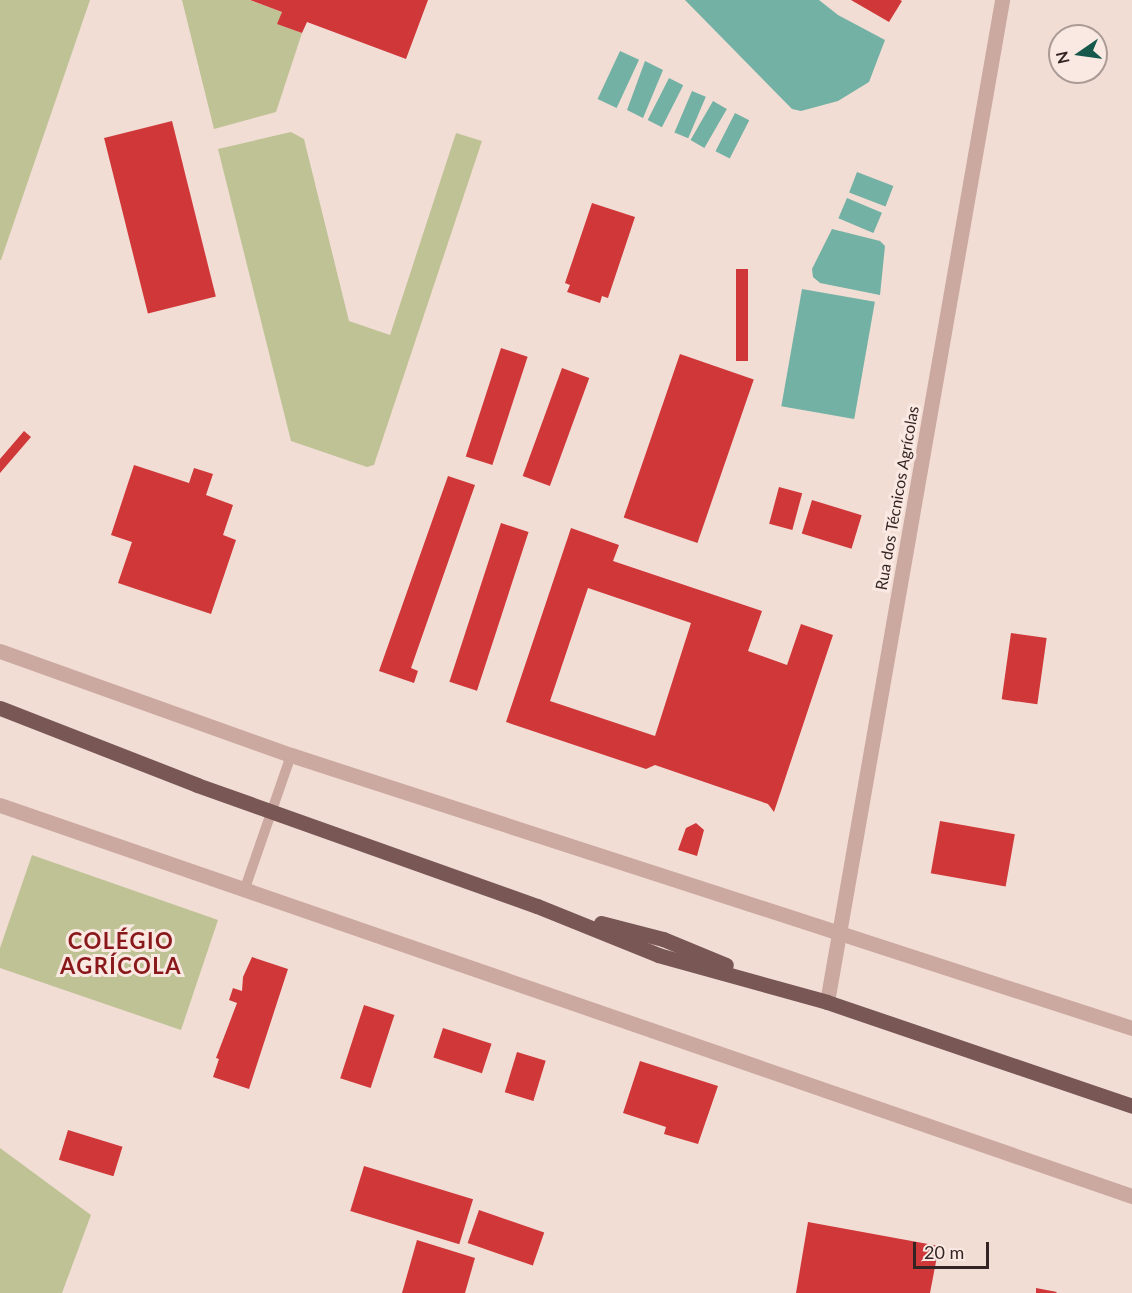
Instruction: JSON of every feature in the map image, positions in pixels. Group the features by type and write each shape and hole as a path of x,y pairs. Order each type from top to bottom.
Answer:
{"main road":[{"path":"0,708 273,812 537,906 663,939 789,991 1132,1106"}],"street":[{"name":"Rua dos Técnicos Agrícolas","path":"827,1002 1002,0"},
{"path":"0,651 291,755 1132,1028"},
{"path":"0,805 1132,1196"}],"lane":[{"path":"244,891 291,755"}],"green space":[{"path":"0,0 90,0 1,260 0,260"},
{"path":"182,0 249,0 282,12 278,24 302,33 276,112 214,129"},
{"path":"291,132 304,139 349,321 390,335 456,133 482,141 374,465 367,467 291,441 218,149"},
{"path":"32,855 218,920 181,1030 0,968 0,948"},
{"path":"0,1148 91,1215 62,1293 0,1293"}],"water":[{"path":"685,0 819,0 838,15 885,40 869,82 838,101 801,111 792,109"},
{"path":"620,51 639,60 617,108 598,99"},
{"path":"645,61 663,70 643,118 627,110"},
{"path":"669,78 683,85 662,127 648,120"},
{"path":"692,91 706,97 688,138 674,132"},
{"path":"713,101 727,109 704,148 690,140"},
{"path":"735,113 749,120 730,159 715,151"},
{"path":"857,172 893,186 886,207 849,193"},
{"path":"847,198 882,213 873,233 838,218"},
{"path":"832,229 880,241 885,246 880,295 820,283 813,277 812,269"},
{"path":"802,289 875,302 854,419 781,406"}],"building":[{"path":"250,0 428,0 406,59 307,22 302,33 277,24 282,12"},
{"path":"851,0 900,0 902,1 889,22"},
{"path":"172,121 216,297 148,314 104,138"},
{"path":"592,203 635,217 608,298 602,296 600,303 567,292 570,285 565,283"},
{"path":"736,269 748,269 748,361 736,361"},
{"path":"501,348 528,357 492,465 466,456"},
{"path":"680,354 754,379 697,543 624,518"},
{"path":"562,368 589,378 550,486 523,476"},
{"path":"24,431 31,437 0,473 0,459"},
{"path":"134,465 189,483 194,468 213,474 206,495 233,505 223,535 236,540 211,614 118,583 132,542 111,535"},
{"path":"448,476 475,485 411,668 418,671 414,683 379,671"},
{"path":"779,487 802,493 792,530 769,524"},
{"path":"812,500 862,515 851,549 802,533"},
{"path":"501,523 529,532 477,691 449,682"},
{"path":"571,528 619,545 613,561 762,611 748,651 787,665 801,624 833,635 774,812 768,804 655,765 646,769 506,722","holes":["588,588 691,623 655,736 550,701"]},
{"path":"1011,633 1047,638 1037,704 1002,699"},
{"path":"940,821 1015,834 1006,886 931,873"},
{"path":"696,823 704,830 697,856 678,850 686,828"},
{"path":"252,957 288,969 249,1089 213,1077 219,1059 216,1058 237,1003 229,1000 233,988 242,991 243,977"},
{"path":"364,1005 394,1015 371,1088 340,1078"},
{"path":"443,1028 492,1044 482,1073 433,1057"},
{"path":"517,1052 546,1061 533,1101 505,1092"},
{"path":"640,1061 718,1086 698,1144 664,1134 666,1127 623,1113"},
{"path":"68,1130 123,1147 113,1176 59,1160"},
{"path":"364,1166 473,1199 459,1244 350,1211"},
{"path":"479,1210 544,1232 533,1266 468,1243"},
{"path":"808,1222 939,1246 930,1293 796,1293"},
{"path":"417,1240 475,1258 465,1293 402,1293"},
{"path":"1036,1288 1057,1292 1036,1293"}],"district":[{"name":"COLÉGIO AGRÍCOLA","path":"121,952"}]}
